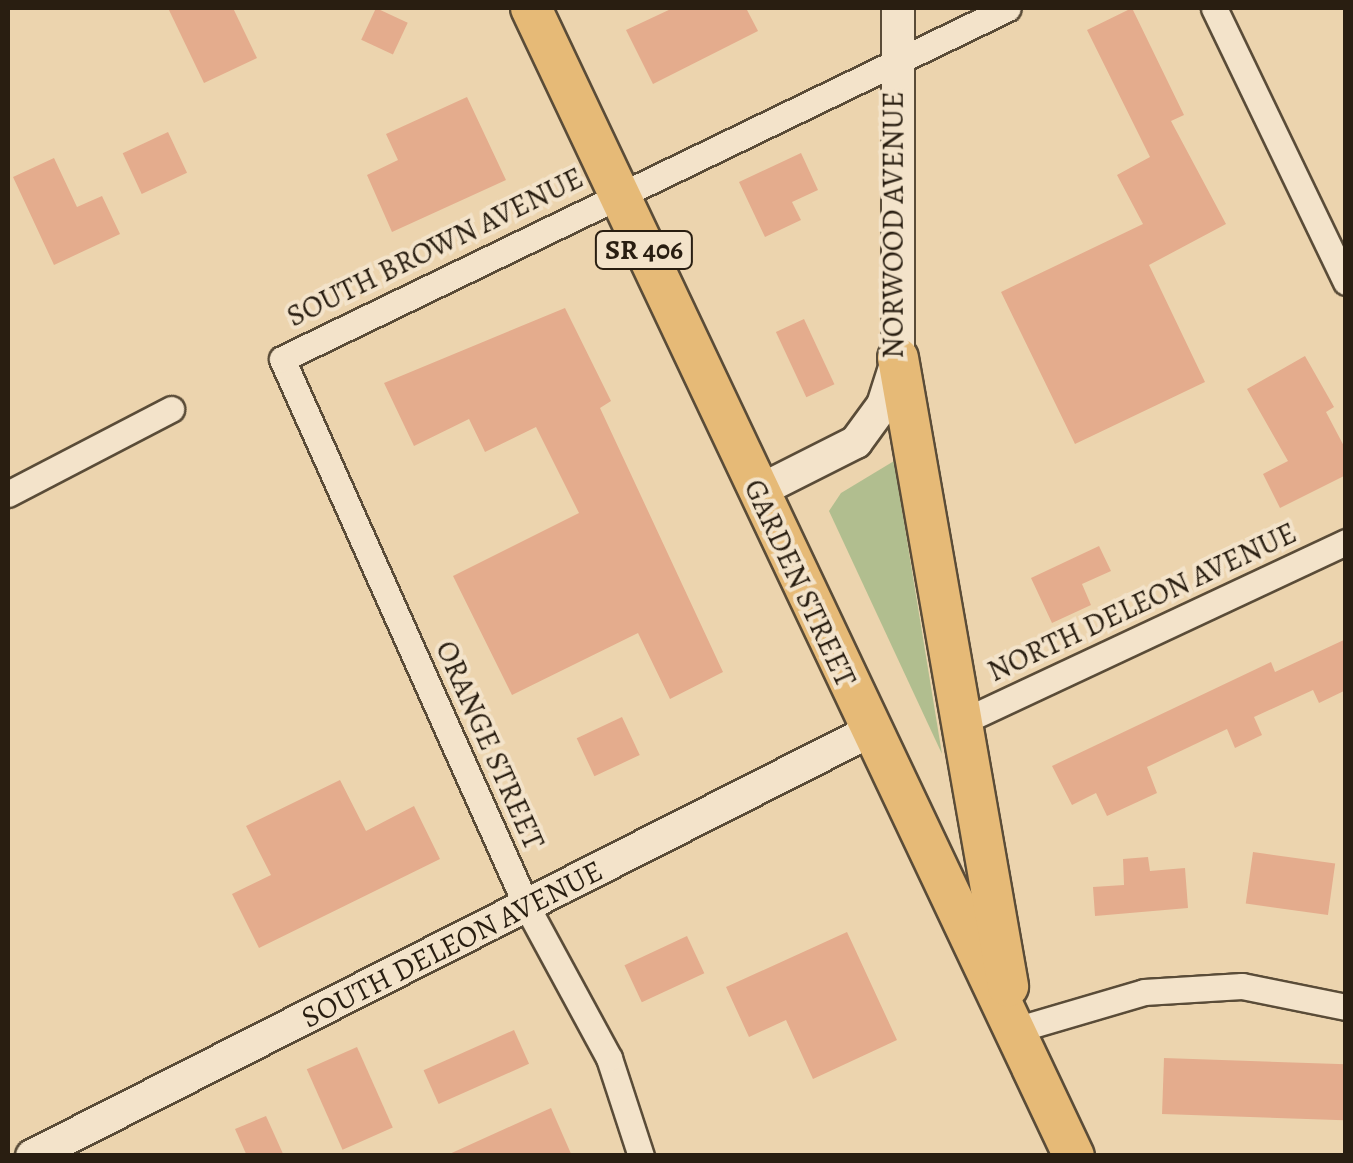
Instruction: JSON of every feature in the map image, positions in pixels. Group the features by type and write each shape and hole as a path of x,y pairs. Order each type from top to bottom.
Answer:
{"main road":[{"name":"GARDEN STREET","path":"531,8 1074,1156"},
{"path":"898,358 966,720 1015,1030"}],"street":[{"name":"NORWOOD AVENUE","path":"758,492 856,442 898,358 894,59 898,8"},
{"name":"SOUTH BROWN AVENUE","path":"282,360 618,192 1008,8"},
{"path":"1214,8 1346,282"},
{"name":"ORANGE STREET","path":"282,360 528,907 609,1058 640,1156"},
{"path":"8,494 170,409"},
{"name":"NORTH DELEON AVENUE","path":"966,720 1346,542"},
{"name":"SOUTH DELEON AVENUE","path":"32,1156 870,730"},
{"path":"1015,1030 1163,990 1242,986 1346,1007"}],"green space":[{"path":"894,461 942,754 829,511 841,493"}],"building":[{"path":"168,8 233,8 257,58 204,83"},
{"path":"376,8 408,23 393,55 361,40"},
{"path":"673,8 746,8 758,31 653,84 626,30"},
{"path":"1132,8 1184,115 1171,121 1226,224 1149,265 1205,382 1075,444 1001,292 1143,224 1117,175 1150,157 1087,30"},
{"path":"467,97 506,180 392,232 367,175 398,160 386,134"},
{"path":"168,132 187,173 142,194 123,153"},
{"path":"801,153 818,190 792,202 801,220 765,237 739,182"},
{"path":"54,158 77,207 102,196 120,234 54,265 13,177"},
{"path":"565,308 611,401 600,408 723,672 670,699 638,633 512,695 453,576 579,513 536,427 485,452 469,419 414,446 384,383"},
{"path":"804,319 834,384 806,397 776,332"},
{"path":"1305,356 1334,407 1326,412 1346,450 1346,475 1280,508 1263,474 1288,461 1247,389"},
{"path":"1099,546 1111,571 1082,584 1091,605 1052,623 1031,578"},
{"path":"1346,639 1346,690 1319,703 1313,690 1254,717 1262,735 1235,748 1227,729 1147,767 1157,793 1107,816 1096,793 1072,805 1052,766 1271,662 1275,672"},
{"path":"622,717 640,755 594,776 577,738"},
{"path":"340,780 366,831 414,806 440,859 259,948 232,894 271,875 246,826"},
{"path":"1253,852 1335,864 1328,915 1246,903"},
{"path":"1148,857 1150,871 1185,868 1188,908 1095,916 1093,887 1124,885 1123,859"},
{"path":"847,932 897,1040 813,1079 786,1020 749,1037 726,987"},
{"path":"687,936 704,973 642,1002 624,965"},
{"path":"514,1030 529,1064 439,1104 424,1070"},
{"path":"357,1047 393,1127 343,1150 307,1069"},
{"path":"1164,1058 1346,1064 1344,1120 1162,1114"},
{"path":"551,1108 572,1156 445,1156"},
{"path":"266,1116 284,1156 247,1156 235,1129"}]}
